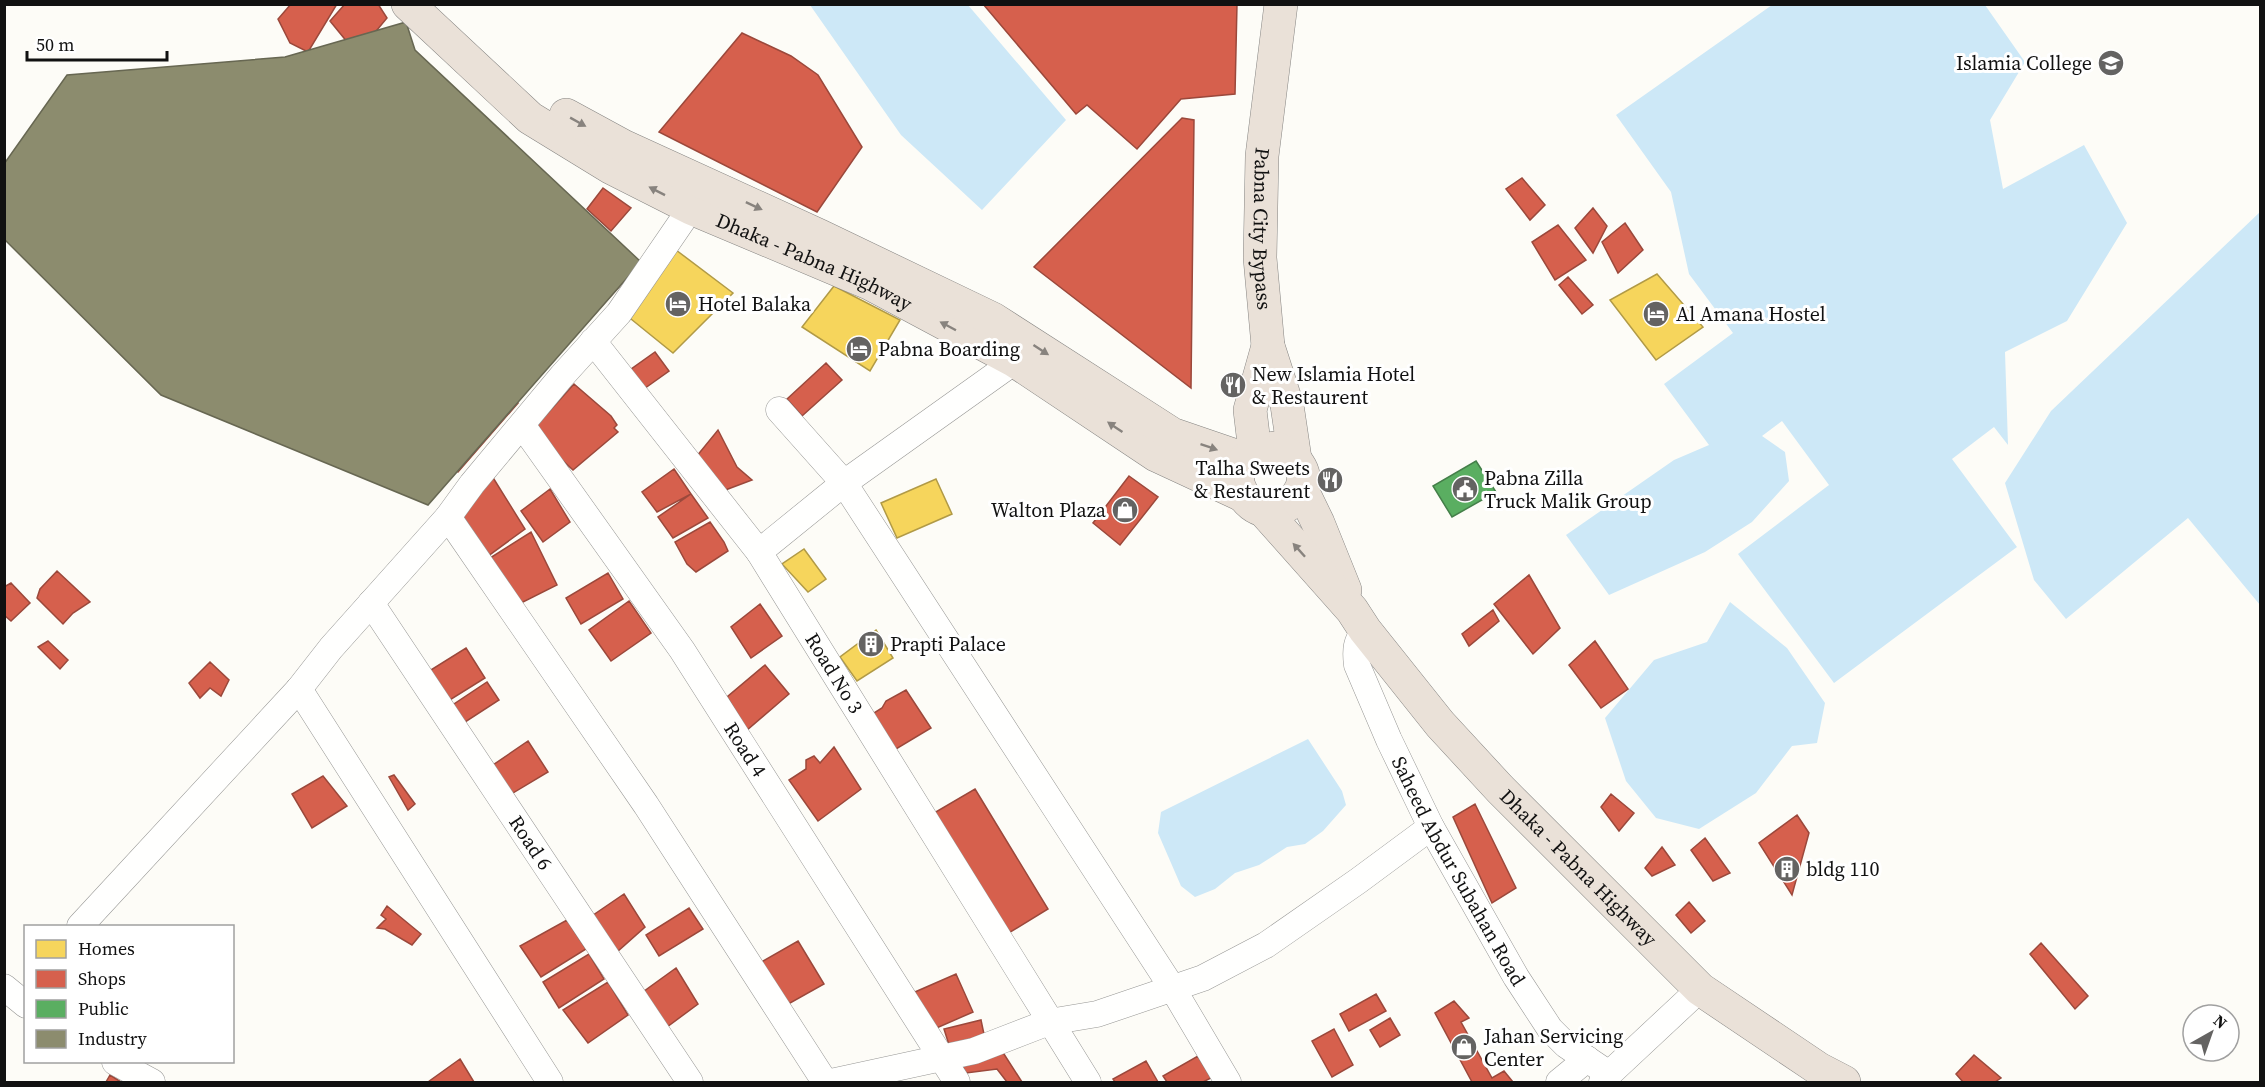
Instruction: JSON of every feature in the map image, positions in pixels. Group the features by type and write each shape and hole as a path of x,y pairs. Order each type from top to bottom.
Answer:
{"highway":[{"name":"Dhaka - Pabna Highway","path":"408,4 538,111 610,166 691,208 815,247 993,319 1164,445 1252,502 1359,620 1440,724 1500,789 1700,989 1819,1069 1844,1083"},
{"name":"Dhaka - Pabna Highway","path":"437,4 538,111 623,146 815,247 869,283 1015,361 1164,445 1250,456"},
{"name":"Pabna City Bypass","path":"1281,4 1262,156 1260,258 1268,346 1287,405 1299,474"},
{"name":"Pabna City Bypass","path":"1250,456 1250,410 1268,346"},
{"path":"1275,448 1288,453 1299,474 1294,500 1280,510 1252,502 1238,479 1240,466 1250,456 1259,450 1275,448"},
{"name":"Dhaka - Pabna Highway","path":"1299,474 1359,620"}],"street":[{"path":"82,925 298,689 448,517 472,484 618,313 691,208"},
{"name":"Road No 3","path":"593,341 759,552 1088,1083"},
{"path":"759,552 844,483 1015,361"},
{"path":"779,410 844,483 1173,989 1228,1083"},
{"name":"Road 4","path":"522,425 682,650 957,1083"},
{"path":"448,517 646,805 825,1083"},
{"name":"Road 6","path":"372,603 690,1083"},
{"name":"Saheed Abdur Subahan Road","path":"1359,620 1355,652 1357,665 1389,740 1431,827 1505,957 1550,1029 1566,1045 1587,1059 1605,1078"},
{"path":"298,689 550,1083"},
{"path":"831,1083 942,1057 974,1052 1049,1022 1097,1014 1203,978 1266,945 1431,827"},
{"path":"1605,1078 1700,989"},
{"path":"1559,1083 1587,1059"},
{"path":"117,1063 152,1083"}],"water":[{"path":"810,5 968,5 1066,120 982,210 901,135"},
{"path":"1772,5 1985,5 2025,62 1990,120 2003,189 2084,145 2127,223 2067,321 2005,352 2008,445 1994,427 1952,459 2017,547 1834,683 1738,554 1829,485 1782,421 1762,436 1785,452 1789,481 1752,522 1705,552 1609,595 1566,535 1674,460 1709,445 1664,384 1733,333 1689,274 1671,192 1616,115"},
{"path":"2260,212 2260,605 2188,518 2066,619 2034,580 2005,483 2051,411"},
{"path":"1730,602 1787,648 1825,703 1817,743 1792,746 1756,793 1699,829 1656,818 1626,781 1605,718 1654,660 1707,642"},
{"path":"1308,739 1342,791 1346,805 1323,831 1305,844 1287,847 1259,865 1235,873 1215,889 1195,897 1181,886 1158,833 1161,812"}],"building: Homes":[{"name":"Hotel Balaka","path":"676,250 733,293 673,353 626,315"},
{"name":"Al Amana Hostel","path":"1657,274 1703,327 1656,360 1610,300"},
{"name":"Pabna Boarding","path":"834,286 900,320 870,371 802,327"},
{"path":"936,479 952,514 897,538 881,503"},
{"path":"804,549 826,579 808,592 782,564"},
{"name":"Prapti Palace","path":"876,630 893,658 857,681 840,657"}],"building: Shops":[{"path":"291,4 337,4 308,52 290,43 278,19"},
{"path":"345,4 378,4 387,18 357,54 330,21"},
{"path":"983,4 1237,4 1235,94 1181,99 1137,149 1087,105 1076,114"},
{"path":"742,33 791,56 818,75 862,147 817,212 659,132"},
{"path":"310,62 338,85 194,262 164,239"},
{"path":"348,90 381,116 334,175 301,149"},
{"path":"118,103 144,127 115,160 88,135"},
{"path":"1182,118 1194,120 1191,388 1034,267"},
{"path":"153,151 172,168 151,193 131,177"},
{"path":"296,157 328,183 238,296 206,270"},
{"path":"182,164 208,185 170,231 144,209"},
{"path":"512,177 626,279 555,358 441,257"},
{"path":"1522,178 1545,205 1530,220 1506,189"},
{"path":"603,188 631,208 611,231 587,209"},
{"path":"1593,208 1607,226 1593,253 1575,228"},
{"path":"1625,223 1643,250 1618,273 1602,242"},
{"path":"1558,225 1586,260 1555,280 1532,242"},
{"path":"334,240 387,287 323,358 271,312"},
{"path":"143,246 183,277 142,329 103,297"},
{"path":"1568,277 1593,305 1582,314 1559,285"},
{"path":"200,280 231,307 186,360 155,333"},
{"path":"402,305 459,354 399,422 342,372"},
{"path":"655,352 669,371 641,391 627,372"},
{"path":"463,355 518,403 458,472 403,423"},
{"path":"826,363 842,380 802,416 787,399"},
{"path":"574,384 611,416 617,425 614,428 618,432 573,470 534,434 537,425"},
{"path":"718,430 737,467 752,480 720,492 696,457"},
{"path":"674,469 691,494 657,512 642,492"},
{"path":"492,476 525,529 484,559 458,508"},
{"name":"Walton Plaza","path":"1129,476 1158,497 1120,545 1093,523"},
{"path":"550,489 570,522 543,542 521,511"},
{"path":"691,494 708,518 673,538 658,517"},
{"path":"710,522 728,551 696,572 687,564 675,542"},
{"path":"531,532 557,585 519,604 490,558"},
{"path":"57,571 90,602 73,613 63,624 37,598 40,589"},
{"path":"608,573 623,599 581,624 566,598"},
{"path":"1529,575 1560,628 1533,654 1494,604"},
{"path":"11,583 30,603 11,621 4,615 4,587"},
{"path":"629,601 651,633 611,661 589,630"},
{"path":"760,604 782,636 751,658 731,627"},
{"path":"1493,610 1499,621 1469,646 1462,634"},
{"path":"48,641 68,660 60,669 38,647"},
{"path":"1595,641 1628,689 1601,708 1569,665"},
{"path":"466,648 485,678 445,703 426,673"},
{"path":"210,662 229,680 221,696 210,688 200,698 189,683"},
{"path":"765,665 789,694 747,730 727,697"},
{"path":"487,682 499,700 459,726 448,708"},
{"path":"906,690 931,728 886,755 866,718 882,708 886,701"},
{"path":"528,741 548,772 508,796 490,767"},
{"path":"834,747 861,789 818,821 789,780 806,769 806,760 814,756 820,763"},
{"path":"394,775 415,804 408,810 389,777"},
{"path":"323,776 347,806 312,828 292,794"},
{"path":"975,789 1048,909 1007,934 934,813"},
{"path":"1611,794 1634,813 1619,831 1601,807"},
{"path":"1475,804 1516,888 1492,903 1453,817"},
{"name":"bldg 110","path":"1797,815 1809,833 1792,895 1759,843"},
{"path":"1705,838 1730,873 1713,881 1691,850"},
{"path":"1662,847 1675,865 1652,876 1645,868"},
{"path":"624,894 645,927 609,959 586,920"},
{"path":"1689,902 1705,921 1691,933 1676,915"},
{"path":"387,906 421,934 412,945 385,929 377,928 386,919 381,915"},
{"path":"689,908 703,929 659,956 646,935"},
{"path":"567,920 586,949 541,977 520,946"},
{"path":"798,941 824,984 783,1007 758,964"},
{"path":"2041,943 2088,996 2075,1009 2030,954"},
{"path":"589,954 604,979 559,1008 543,982"},
{"path":"676,968 698,1004 659,1033 636,997"},
{"path":"956,974 973,1012 932,1030 915,992"},
{"path":"608,982 628,1015 588,1043 563,1010"},
{"path":"1376,994 1386,1011 1349,1031 1340,1014"},
{"name":"Jahan Servicing Center","path":"1454,1001 1469,1018 1461,1022 1492,1078 1504,1071 1513,1082 1472,1082 1435,1013"},
{"path":"1390,1018 1400,1035 1380,1047 1370,1030"},
{"path":"981,1020 985,1039 950,1048 944,1029"},
{"path":"1334,1029 1353,1065 1332,1077 1312,1041"},
{"path":"1002,1051 1022,1082 1007,1082 997,1069 966,1073 959,1060"},
{"path":"1974,1055 2001,1078 1995,1082 1963,1082 1956,1074"},
{"path":"1198,1056 1211,1078 1203,1082 1167,1082 1163,1076"},
{"path":"460,1059 474,1082 428,1082"},
{"path":"1146,1061 1158,1082 1115,1082 1113,1079"},
{"path":"110,1075 121,1082 106,1082"}],"building: Public":[{"name":"Pabna Zilla Truck Malik Group","path":"1476,461 1496,492 1452,517 1433,486"}],"building: Industry":[{"path":"406,22 415,50 641,262 428,505 161,395 4,239 4,164 67,75 285,57"}],"place":[{"name":"Islamia College","path":"2111,63"},
{"name":"Hotel Balaka","path":"678,304"},
{"name":"Al Amana Hostel","path":"1656,314"},
{"name":"Pabna Boarding","path":"859,349"},
{"name":"New Islamia Hotel & Restaurent","path":"1233,385"},
{"name":"Talha Sweets & Restaurent","path":"1330,480"},
{"name":"Pabna Zilla Truck Malik Group","path":"1465,489"},
{"name":"Walton Plaza","path":"1125,510"},
{"name":"Prapti Palace","path":"871,644"},
{"name":"bldg 110","path":"1787,869"},
{"name":"Jahan Servicing Center","path":"1464,1047"}]}
